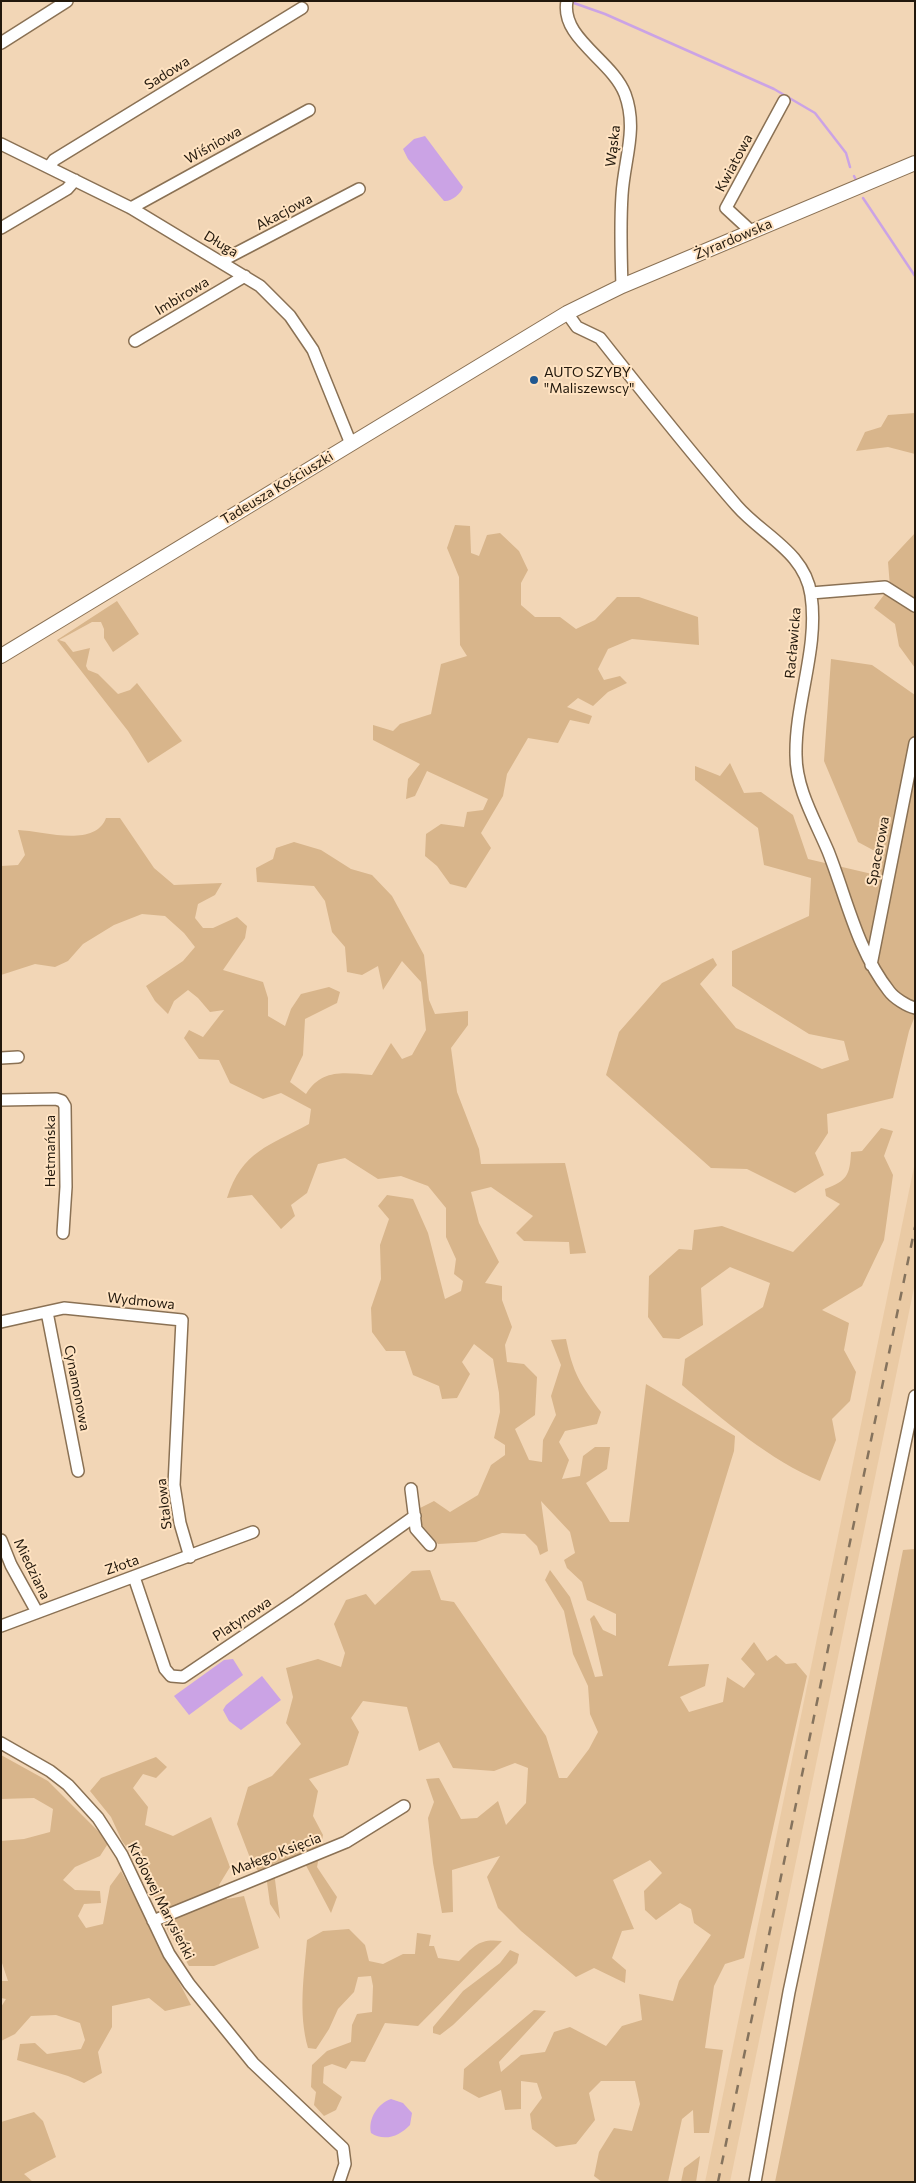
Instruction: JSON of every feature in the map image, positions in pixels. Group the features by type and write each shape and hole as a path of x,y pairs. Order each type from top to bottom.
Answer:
{"main road":[{"name":"Żyrardowska","path":"553,321 622,286 915,163"},
{"name":"Tadeusza Kościuszki","path":"1,656 553,321"}],"street":[{"path":"1,43 68,1"},
{"name":"Wąska","path":"567,1 565,11 569,26 606,65 624,92 631,116 631,142 622,194 622,286"},
{"name":"Sadowa","path":"49,167 54,160 302,8"},
{"name":"Kwiatowa","path":"752,232 726,208 784,101"},
{"name":"Wiśniowa","path":"131,208 309,110"},
{"name":"Długa","path":"1,144 131,208 244,276 277,301 290,316 312,350 351,444"},
{"path":"1,228 66,189 75,180"},
{"name":"Akacjowa","path":"223,263 227,258 359,189"},
{"name":"Imbirowa","path":"135,341 244,276"},
{"name":"Racławicka","path":"566,313 576,327 600,338 739,508 794,558 802,570 811,593 811,630 797,736 797,768 803,792 827,851 861,947 890,994 915,1008"},
{"path":"811,593 885,587 915,606"},
{"name":"Spacerowa","path":"872,964 915,743"},
{"path":"1,1058 18,1057"},
{"name":"Hetmańska","path":"1,1100 56,1099 62,1101 65,1106 66,1187 63,1233"},
{"name":"Wydmowa","path":"1,1322 64,1308 182,1320 177,1446"},
{"name":"Cynamonowa","path":"47,1312 78,1471"},
{"path":"755,2182 789,1992 915,1396"},
{"name":"Stalowa","path":"177,1446 174,1485 180,1523 190,1557"},
{"path":"411,1489 416,1529 430,1545"},
{"name":"Platynowa","path":"134,1577 165,1669 171,1676 183,1677 414,1516"},
{"name":"Złota","path":"1,1626 253,1532"},
{"name":"Miedziana","path":"1,1540 11,1565 37,1612"},
{"name":"Królowej Marysieńki","path":"1,1743 50,1771 68,1785 98,1818 122,1855 170,1954 189,1984 236,2044 282,2091 341,2146 345,2164 339,2182"},
{"name":"Małego Księcia","path":"153,1921 346,1842 404,1806"}],"shaded area":[{"path":"425,136 463,187 453,199 444,201 408,159 403,149 414,139"},
{"path":"915,413 915,454 888,447 856,451 865,432 881,427 888,415"},
{"path":"455,525 470,526 471,553 479,556 487,535 500,533 519,551 528,570 521,583 521,605 535,617 560,617 576,629 595,620 617,597 639,597 698,617 699,645 632,639 608,649 598,669 604,680 620,676 627,683 608,692 593,706 578,698 567,707 592,716 589,724 570,720 558,743 528,738 507,774 503,796 481,833 491,848 466,888 450,884 437,866 425,856 426,834 441,824 464,827 467,812 483,810 488,799 427,771 415,796 406,799 408,779 420,764 373,740 373,725 393,731 400,724 431,714 441,664 467,656 460,645 459,577 447,548"},
{"path":"915,533 915,668 899,646 895,624 874,608 890,587 888,562"},
{"path":"117,601 139,634 113,652 104,638 104,629 101,622 92,622 59,640 65,642 73,652 90,648 86,666 88,670 98,674 118,694 130,690 137,683 182,741 148,763 128,731 57,640"},
{"path":"831,659 872,665 915,695 915,1016 909,1031 893,1098 827,1114 828,1133 815,1153 824,1175 795,1193 747,1169 711,1168 606,1075 619,1032 662,983 713,958 717,965 700,984 736,1028 822,1069 849,1060 844,1041 809,1034 732,986 732,951 809,916 811,878 764,865 758,828 695,780 695,766 720,776 730,763 744,793 761,792 793,815 808,859 872,874 884,856 858,842 824,761"},
{"path":"106,818 120,818 154,868 174,885 222,883 215,895 198,904 195,918 203,928 213,928 237,917 247,926 245,938 223,970 263,982 268,998 268,1016 285,1026 291,1009 301,994 329,987 340,992 337,1003 305,1019 303,1055 290,1082 306,1094 319,1080 327,1076 343,1073 372,1075 391,1043 402,1059 412,1055 426,1030 421,982 402,961 383,990 378,966 362,975 347,972 345,947 332,932 325,901 314,886 257,882 256,868 273,859 276,848 294,842 321,850 351,869 372,875 392,896 424,955 429,1000 435,1014 468,1011 468,1025 451,1048 457,1092 479,1149 481,1164 565,1163 586,1253 570,1254 569,1242 524,1241 516,1233 533,1216 491,1187 471,1192 479,1223 499,1262 485,1283 502,1286 502,1300 512,1327 505,1345 507,1362 524,1364 537,1377 535,1415 515,1429 529,1460 542,1462 543,1440 556,1415 551,1396 561,1365 551,1340 566,1339 571,1361 578,1378 601,1412 597,1424 565,1431 559,1442 569,1460 562,1479 580,1476 583,1456 595,1447 610,1447 607,1469 586,1483 610,1522 629,1522 646,1384 735,1436 734,1451 668,1666 709,1664 705,1686 680,1697 689,1712 723,1702 727,1677 744,1688 755,1674 741,1659 754,1642 767,1661 776,1655 786,1664 796,1663 807,1676 744,1958 725,1964 714,1986 705,2048 723,2050 709,2133 694,2133 693,2110 682,2119 668,2182 602,2182 594,2176 599,2152 614,2128 632,2131 640,2104 635,2081 601,2081 589,2093 595,2120 576,2144 556,2147 532,2129 530,2114 542,2098 537,2083 521,2081 521,2109 505,2110 501,2090 479,2098 463,2089 464,2069 534,2010 546,2011 499,2062 501,2072 521,2055 545,2052 554,2032 570,2027 606,2046 622,2026 642,2020 639,1994 673,2001 679,1981 711,1935 694,1923 691,1909 680,1903 656,1920 645,1910 644,1891 662,1873 650,1860 613,1880 634,1929 622,1931 612,1958 626,1970 625,1983 594,1968 576,1977 521,1931 498,1908 487,1877 500,1856 452,1870 453,1912 442,1913 433,1863 428,1818 434,1802 426,1779 439,1778 461,1819 477,1818 498,1801 506,1825 526,1803 528,1768 515,1763 494,1771 453,1768 439,1742 419,1751 407,1707 363,1701 351,1718 359,1732 348,1765 309,1779 318,1791 313,1816 323,1835 317,1867 337,1897 331,1913 300,1854 273,1864 280,1919 270,1904 267,1882 252,1863 237,1824 248,1787 272,1776 301,1744 286,1723 293,1697 286,1668 318,1659 341,1667 345,1653 334,1624 346,1600 366,1594 375,1605 412,1571 430,1570 441,1600 454,1602 546,1736 559,1778 567,1778 589,1749 598,1732 590,1714 588,1686 573,1654 564,1611 545,1580 550,1570 570,1597 595,1677 603,1676 590,1619 594,1615 603,1630 616,1636 616,1614 587,1600 582,1582 567,1568 564,1560 575,1553 570,1532 541,1501 548,1551 540,1555 537,1546 525,1534 502,1533 476,1542 438,1544 422,1525 420,1508 434,1501 450,1512 478,1495 491,1465 505,1455 505,1445 494,1438 500,1412 493,1359 474,1344 462,1362 470,1374 457,1398 442,1399 439,1386 413,1375 405,1351 386,1351 372,1332 371,1308 381,1279 380,1245 389,1219 378,1206 387,1195 413,1199 428,1233 445,1299 461,1291 463,1281 454,1274 456,1259 446,1237 446,1208 428,1186 401,1176 378,1179 345,1158 318,1164 307,1193 291,1205 295,1216 281,1229 252,1195 227,1198 233,1182 249,1160 269,1145 309,1124 311,1109 281,1093 263,1099 230,1083 219,1060 199,1059 184,1038 189,1030 203,1037 224,1010 210,1012 188,990 174,1001 168,1014 155,1001 146,986 183,961 195,947 184,933 165,916 142,914 114,925 83,944 68,961 55,967 35,964 1,975 1,866 18,865 25,855 18,830 54,835 80,835 91,833 100,827"},
{"path":"881,1128 893,1131 884,1156 893,1175 884,1240 862,1286 822,1310 849,1323 844,1350 856,1372 850,1401 832,1419 836,1440 820,1481 802,1473 748,1439 682,1385 685,1359 763,1307 770,1283 730,1267 701,1288 703,1325 679,1339 663,1338 648,1317 649,1276 679,1249 692,1250 694,1230 722,1226 793,1252 840,1204 826,1196 825,1189 843,1180 846,1176 850,1166 851,1152 862,1151"},
{"path":"915,1162 915,1283 730,2182 705,2182"},
{"path":"915,1549 915,2182 775,2182 903,1550"},
{"path":"233,1659 243,1675 189,1715 174,1696 224,1660"},
{"path":"262,1676 281,1700 241,1730 229,1721 223,1710 226,1705"},
{"path":"1,1755 48,1781 109,1842 100,1856 75,1867 63,1880 75,1890 100,1891 101,1903 84,1904 78,1916 86,1928 103,1924 110,1886 121,1871 191,2005 165,2011 149,1998 112,2006 112,2027 98,2052 102,2073 84,2083 17,2060 20,2044 35,2043 47,2054 81,2049 85,2040 80,2023 56,2015 31,2016 15,2034 1,2041 1,2007 6,1999 1,1998 1,1981 8,1981 1,1960 1,1841 24,1839 50,1832 53,1809 34,1798 1,1799"},
{"path":"156,1757 167,1767 156,1778 143,1774 133,1788 148,1807 145,1825 173,1836 211,1817 230,1867 219,1885 227,1899 244,1896 259,1948 214,1966 189,1966 167,1929 141,1867 122,1841 111,1817 90,1791 101,1778"},
{"path":"349,1929 365,1945 369,1961 383,1964 403,1954 415,1954 417,1933 431,1935 429,1946 434,1946 438,1958 459,1961 477,1944 494,1940 502,1941 418,2026 385,2023 365,2062 351,2061 346,2069 332,2064 324,2067 323,2083 342,2097 336,2110 324,2116 314,2105 316,2092 311,2087 312,2065 327,2051 351,2042 352,2025 357,2014 372,2012 373,1986 371,1976 358,1977 354,1992 338,2009 329,2029 316,2049 308,2048 302,2008 307,1940 323,1931"},
{"path":"510,1950 519,1954 517,1963 453,2025 440,2035 433,2033 433,2027 463,1991 500,1963"},
{"path":"391,2099 403,2103 412,2113 410,2125 397,2135 376,2136 371,2133 372,2117 382,2104"},
{"path":"34,2112 43,2121 56,2157 24,2174 33,2182 1,2182 1,2122"},
{"path":"700,2156 696,2182 681,2182 684,2168"}],"waterway":[{"path":"571,2 605,14 774,89 815,113 846,153 850,167"},
{"path":"854,176 856,180"},
{"path":"863,198 915,276"}],"railway":[{"path":"718,2182 915,1227"}],"place":[{"name":"AUTO SZYBY \"Maliszewscy\"","path":"534,380"}]}
